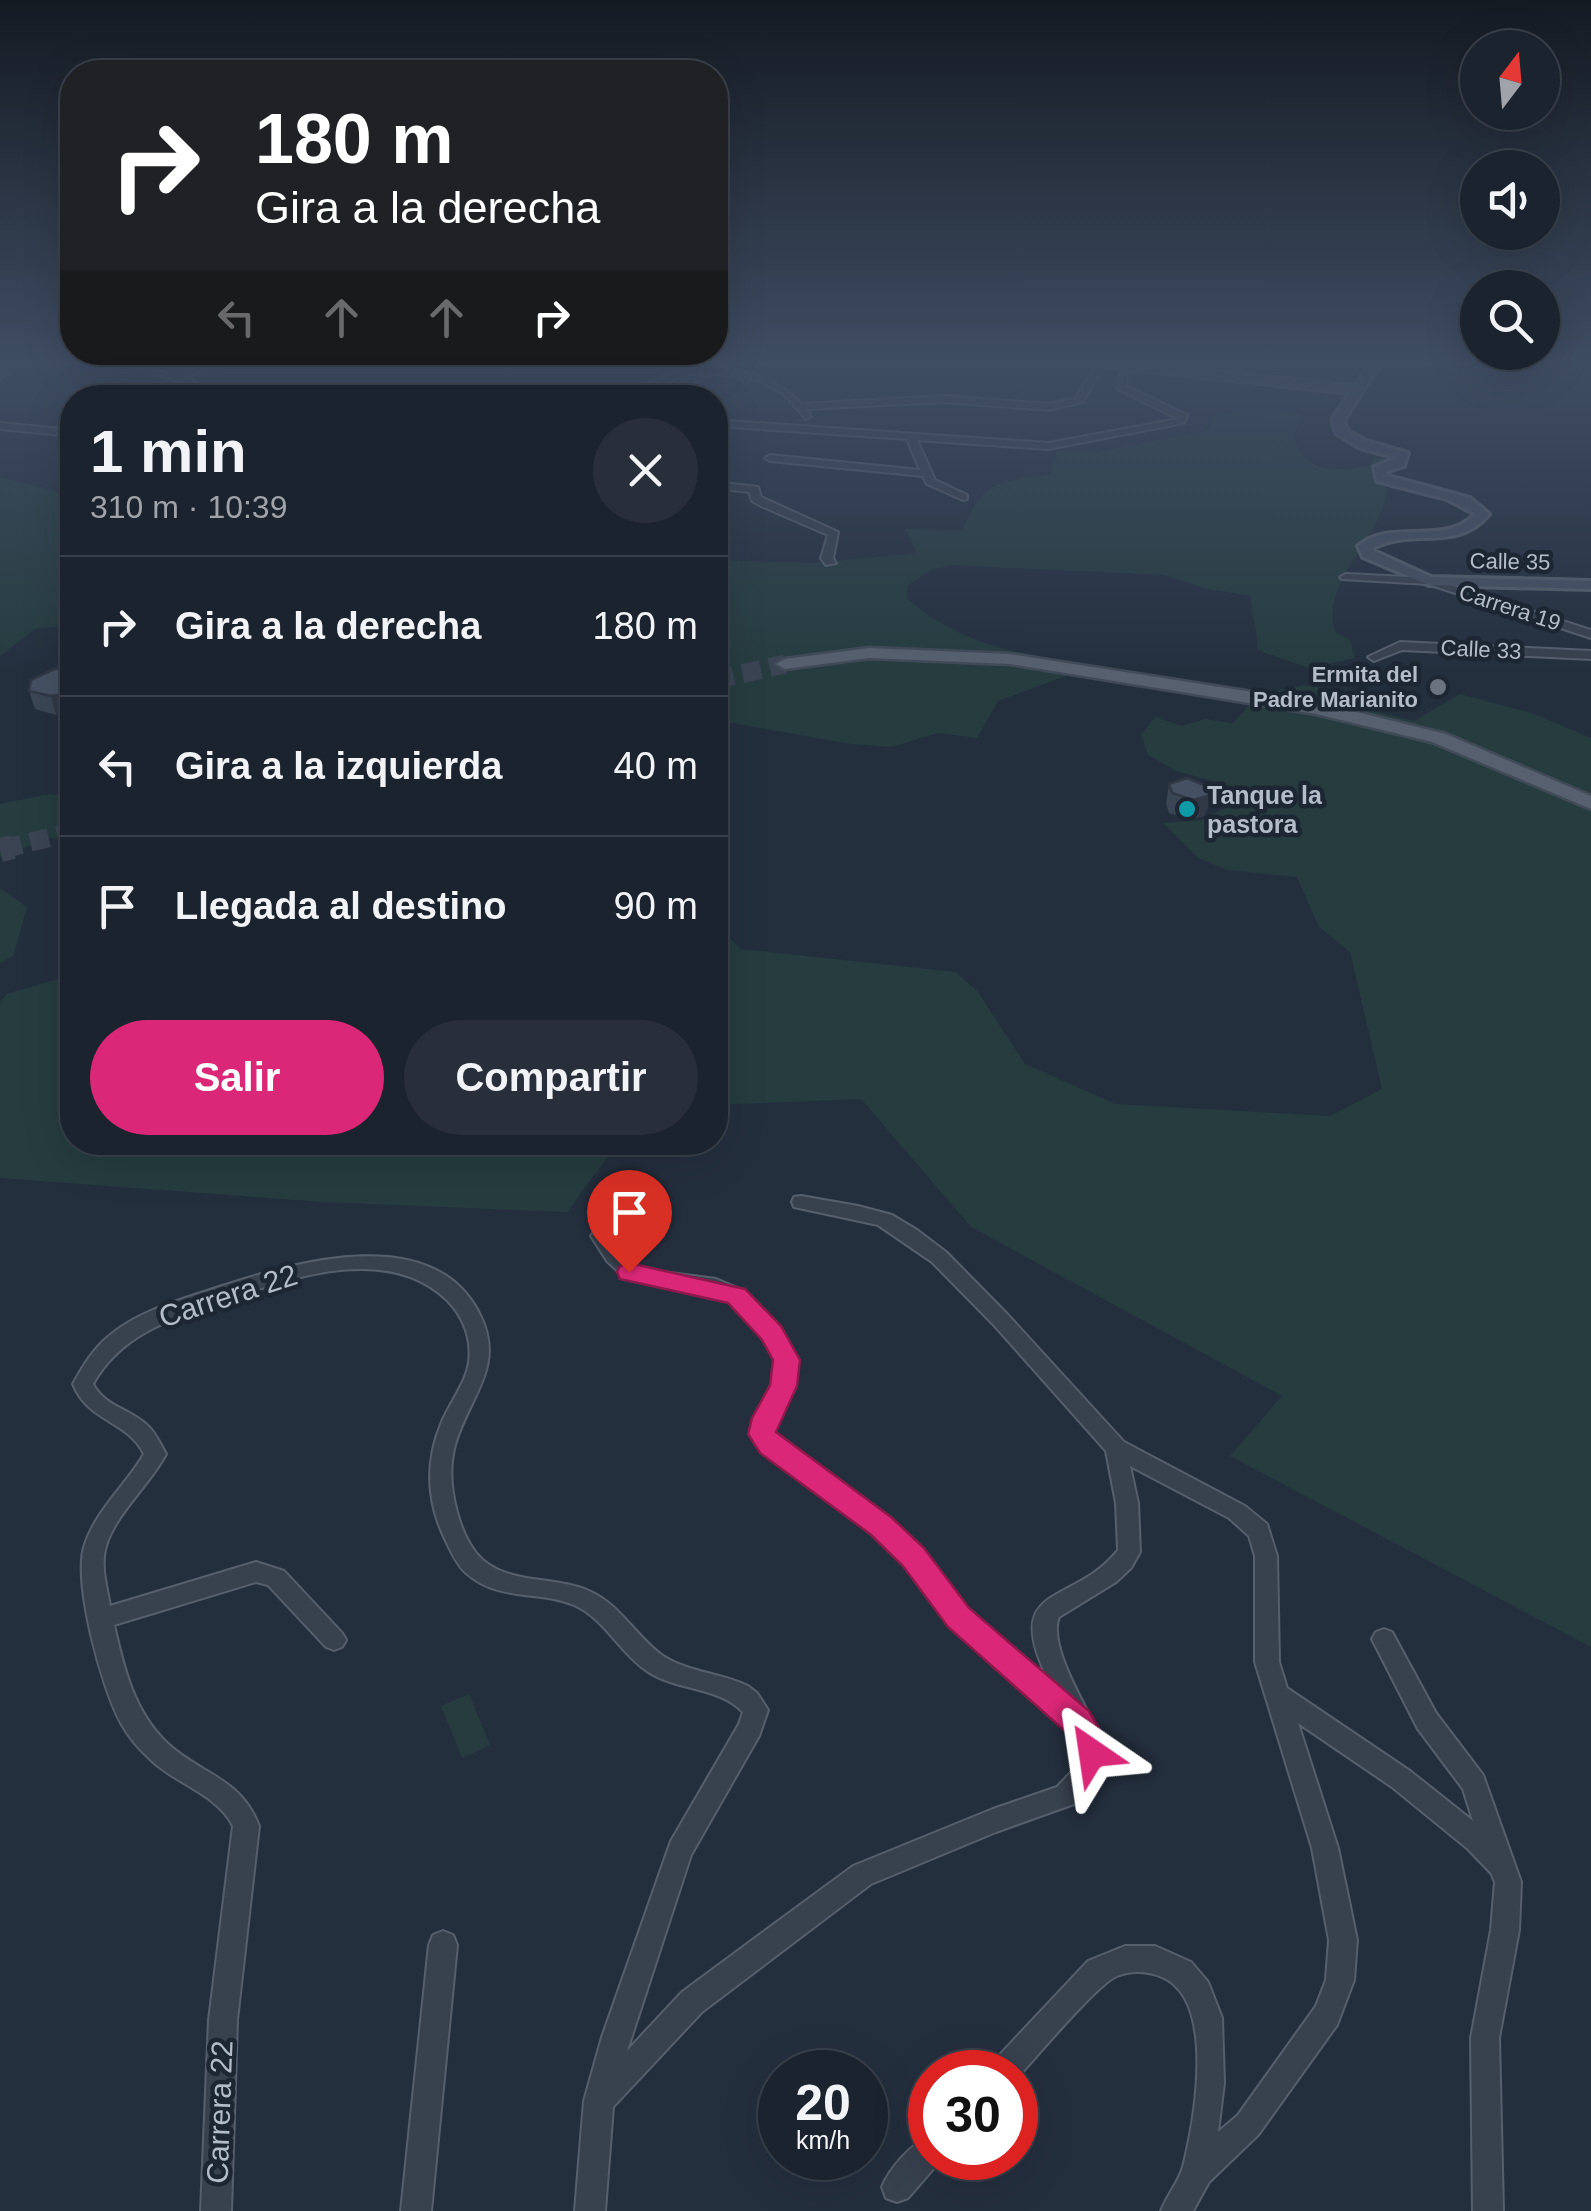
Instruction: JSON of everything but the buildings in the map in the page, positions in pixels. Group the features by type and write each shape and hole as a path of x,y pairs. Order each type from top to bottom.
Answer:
{"main road":[{"path":"785,664 869,652 1010,658 1316,708 1438,738 1591,803"}],"street":[{"path":"854,466 924,473"},
{"path":"921,466 939,488 962,497"},
{"path":"1392,466 1379,470 1378,475 1388,482 1463,499 1482,510 1478,521 1467,529 1381,537 1364,546 1368,554 1429,581"},
{"path":"728,486 754,488 756,499 766,505 800,515 834,534 827,558 830,564"},
{"name":"Carrera 19","path":"1346,578 1429,581 1591,634"},
{"name":"Calle 35","path":"1429,581 1591,586"},
{"name":"Calle 33","path":"1374,657 1400,646 1588,654"},
{"path":"801,1202 885,1220 939,1257 1116,1448 1237,1512 1258,1531 1266,1556 1266,1662 1325,1848 1343,1940 1340,1980 1328,2015 1248,2126 1198,2171 1176,2211"},
{"path":"601,1236 612,1260 629,1272 736,1295 772,1333 786,1360 783,1386 765,1418 762,1434 770,1445 880,1526 913,1557 958,1618 1077,1721"},
{"name":"Carrera 22","path":"216,2211 224,2020 246,1826 244,1815 232,1802 162,1756 128,1712 101,1619 92,1576 92,1552 106,1522 156,1454 147,1434 92,1401 83,1384 97,1359 126,1332 178,1308 305,1270 369,1261 424,1274 454,1292 474,1318 480,1363 444,1440 436,1471 452,1531 472,1564 506,1584 582,1598 665,1670 738,1693 756,1710 750,1728 680,1850 616,2037 600,2101"},
{"path":"590,2211 600,2101 692,2002 862,1875 992,1820 1065,1796 1090,1771 1092,1753 1088,1738 1045,1652 1042,1635 1047,1615 1058,1603 1108,1577 1129,1552 1127,1503 1116,1448"},
{"path":"101,1619 256,1572 276,1578 334,1640"},
{"path":"1384,1640 1427,1721 1474,1783 1508,1882 1509,1901 1485,2038 1488,2211"},
{"path":"1278,1694 1401,1779 1478,1840 1500,1864"},
{"path":"416,2211 443,1945"},
{"path":"1025,2050 1098,1972 1115,1960 1144,1958 1169,1962 1188,1976 1206,2004 1212,2032 1198,2171"},
{"path":"897,2186 908,2174"}],"green space":[{"path":"1053,466 1384,466 1372,475 1387,489 1383,507 1344,576 1333,613 1335,632 1350,640 1355,658 1309,668 1257,650 1251,596 1207,589 1165,575 951,565 931,570 907,586 908,599 962,634 1043,657 1069,675 998,701 977,738 938,733 891,747 851,744 728,722 728,560 813,563 917,553 905,529 962,530 979,500 995,486 1050,474"},
{"path":"0,477 60,495 60,626 35,629 0,656"},
{"path":"1304,685 1383,698 1373,711 1414,721 1460,694 1532,713 1591,738 1591,1647 1230,1456 1282,1396 971,1227 861,1099 728,1104 728,936 741,949 956,972 978,992 1025,1064 1116,1104 1330,1116 1382,1089 1350,952 1319,927 1297,877 1228,870 1198,858 1163,823 1201,820 1235,803 1223,784 1176,771 1148,755 1141,735 1155,717 1182,726 1205,719 1233,723 1259,694"},
{"path":"60,795 60,839 51,838 0,857 0,804"},
{"path":"0,888 27,907 13,956 0,963"},
{"path":"60,979 60,1155 609,1155 567,1212 322,1202 0,1178 0,1002 7,994"},
{"path":"469,1694 490,1745 462,1758 441,1706"}],"tunnel":[{"path":"728,677 785,664"},
{"path":"3,849 60,835"},
{"path":"0,850 13,847"}],"place":[{"name":"Ermita del Padre Marianito","path":"1438,687"},
{"name":"Tanque la pastora","path":"1187,809"}],"route":[{"path":"629,1272 718,1288 736,1295 772,1333 786,1360 783,1386 765,1418 762,1434 770,1445 880,1526 913,1557 958,1618 1077,1721 1092,1753"}]}
